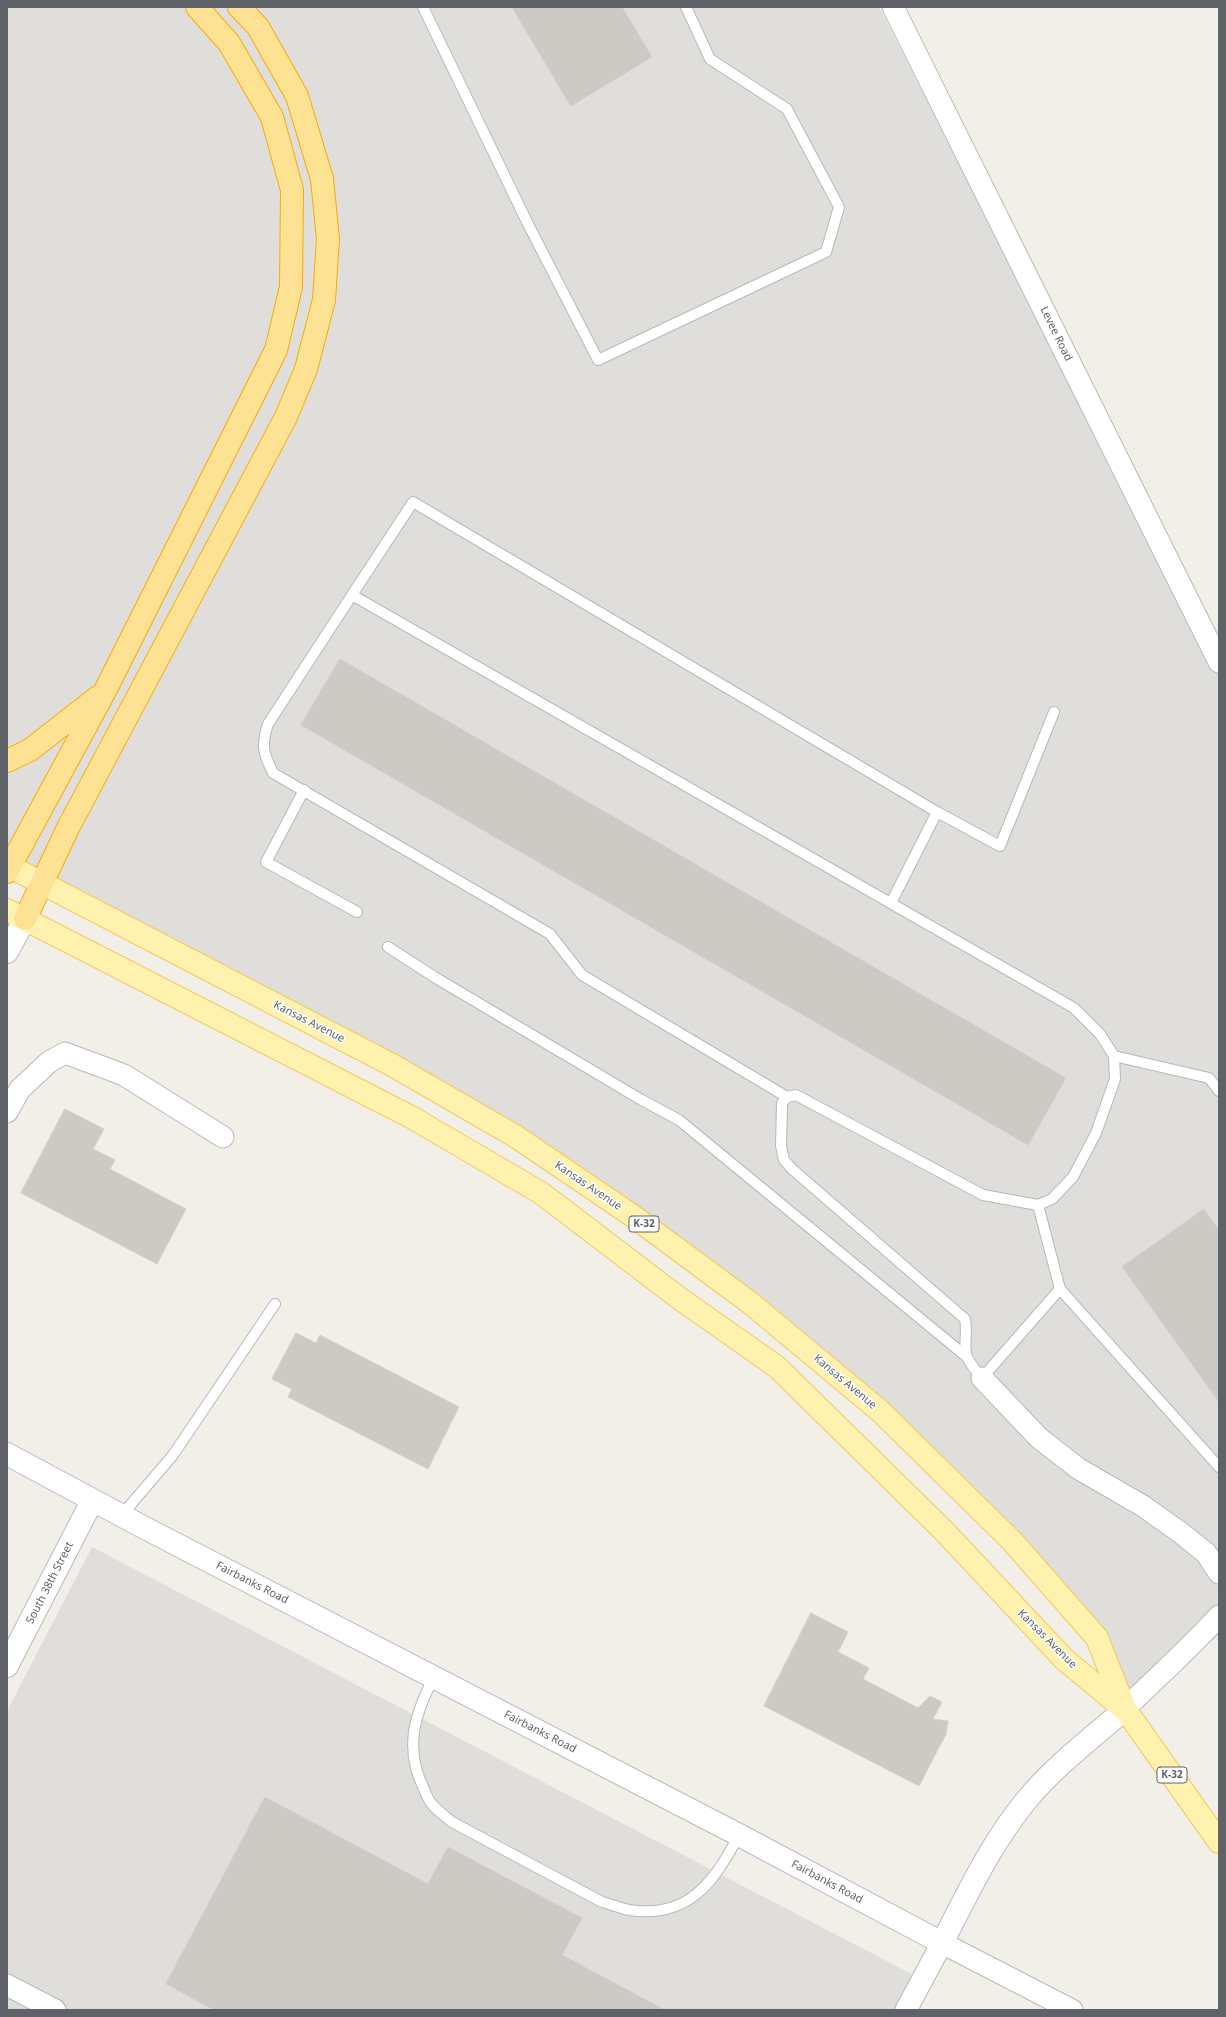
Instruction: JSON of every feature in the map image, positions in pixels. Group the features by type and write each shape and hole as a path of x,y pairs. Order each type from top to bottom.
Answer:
{"highway":[{"path":"8,868 105,691 276,350 291,287 292,190 272,118 229,43 198,7"},
{"path":"16,915 42,885 68,828 286,417 306,369 324,300 328,239 322,179 297,96 258,27 239,7"},
{"path":"7,761 30,750 105,691"}],"main road":[{"name":"Kansas Avenue","path":"8,868 392,1065 515,1136 630,1214 749,1302 880,1411 1012,1541 1097,1638 1125,1709 1219,1842"},
{"name":"Kansas Avenue","path":"16,915 411,1117 541,1194 679,1298 777,1368 944,1531 1064,1659 1125,1709"}],"street":[{"name":"Levee Road","path":"893,7 1219,662"},
{"path":"7,952 16,915"},
{"path":"7,1112 20,1089 49,1062 65,1053 124,1075 223,1137"},
{"path":"982,1378 1040,1438 1079,1469 1143,1506 1182,1533 1206,1553 1219,1572"},
{"name":"Fairbanks Road","path":"7,1454 92,1501 739,1834 942,1943 1072,2010"},
{"name":"South 38th Street","path":"7,1666 92,1501"},
{"path":"906,2010 1002,1832 1026,1801 1054,1771 1125,1709 1161,1673 1186,1652 1219,1616"},
{"path":"7,1985 55,2010"}],"lane":[{"path":"423,7 528,224 598,360 826,252 839,207 788,109 710,59 686,7"},
{"path":"787,1097 582,975 550,934 273,773 266,758 262,740 268,724 413,502 938,812 1000,846 1054,712"},
{"path":"352,595 1074,1008 1100,1034 1114,1056 1115,1079 1096,1133 1073,1177 1052,1199 1038,1206 983,1196 796,1095 787,1097 782,1103 781,1146 784,1160 965,1319 967,1329 965,1336 967,1357"},
{"path":"304,790 266,862 357,912"},
{"path":"891,903 938,812"},
{"path":"388,946 443,982 640,1099 679,1120 967,1357 982,1378 1060,1289"},
{"path":"1114,1056 1209,1078 1219,1091"},
{"path":"1038,1206 1060,1289 1219,1467"},
{"path":"121,1516 173,1455 275,1304"},
{"path":"434,1677 424,1697 414,1728 412,1756 420,1782 431,1803 452,1822 602,1902 628,1910 654,1911 679,1905 698,1895 711,1881 724,1864 739,1834"}],"shaded area":[{"path":"7,7 879,7 1219,672 1219,1635 1125,1709 1097,1638 880,1411 515,1136 7,862"},
{"path":"92,1547 929,1983 915,2010 7,2010 7,1711"}],"building":[{"path":"512,7 622,7 652,57 571,106"},
{"path":"340,659 1066,1078 1028,1145 301,725"},
{"path":"65,1109 104,1129 93,1149 115,1160 110,1169 186,1209 157,1264 21,1193"},
{"path":"1204,1209 1219,1230 1219,1402 1122,1267"},
{"path":"296,1333 316,1343 320,1335 459,1407 428,1469 288,1397 292,1389 272,1379"},
{"path":"811,1613 848,1632 838,1652 869,1668 863,1679 918,1708 930,1696 942,1702 933,1719 948,1721 946,1734 919,1786 764,1706"},
{"path":"265,1797 428,1884 448,1847 582,1918 562,1955 665,2010 214,2010 166,1984"}]}
